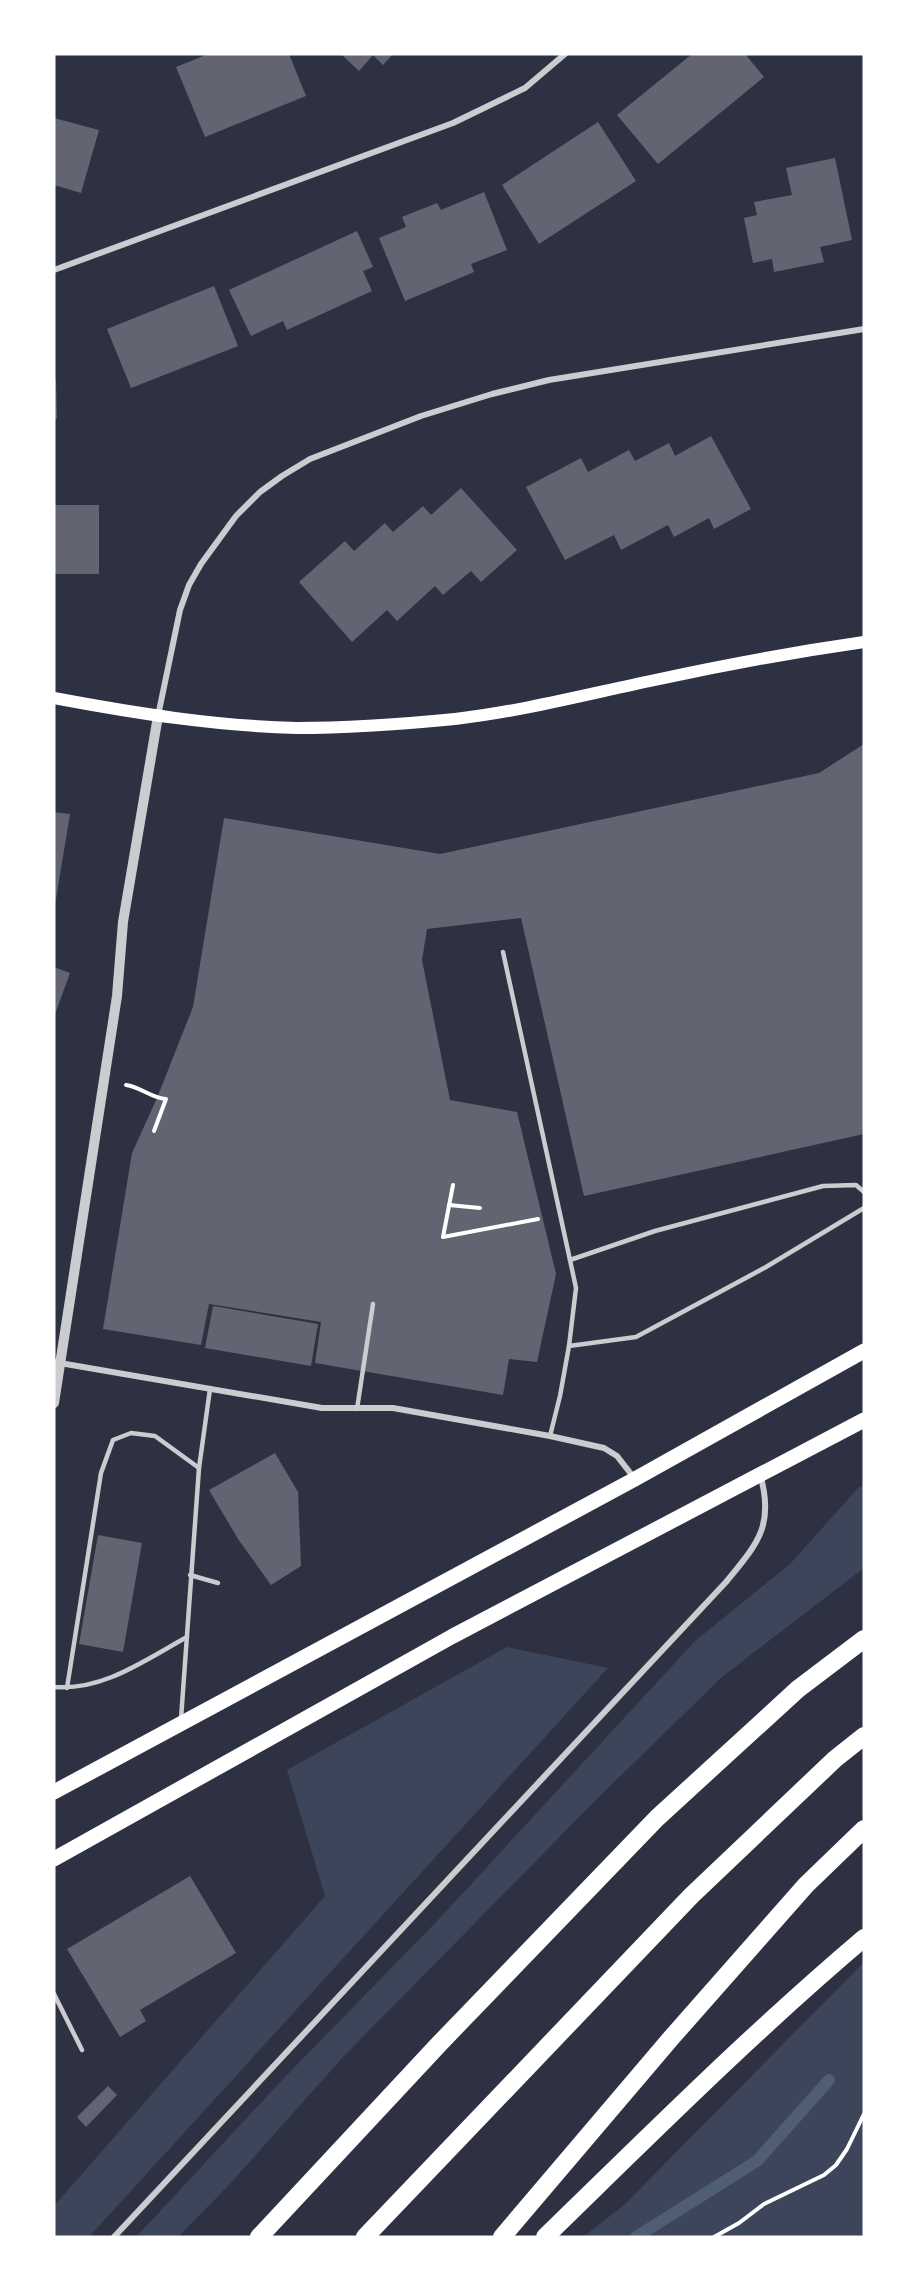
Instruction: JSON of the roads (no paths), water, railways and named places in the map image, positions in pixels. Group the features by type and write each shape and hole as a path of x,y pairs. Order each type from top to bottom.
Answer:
{"highway":[{"path":"259,2237 440,2043 657,1818 798,1689 864,1639"},
{"path":"365,2237 690,1896 835,1759 864,1736"},
{"path":"502,2237 672,2037 806,1885 864,1829"},
{"path":"545,2237 746,2043 807,1986 864,1938"}],"main road":[{"path":"54,698 158,716 245,725 297,728 361,726 456,718 579,698 773,655 864,642"},
{"path":"54,1792 635,1479 864,1351"},
{"path":"54,1859 453,1636 864,1420"}],"street":[{"path":"54,270 453,123 525,88 566,54"},
{"path":"54,1403 57,1362 117,996 123,922 158,716 180,610 189,585 201,564 236,516 260,492 310,459 421,416 492,394 549,380 864,329"},
{"path":"57,1362 322,1408 393,1408 550,1436 604,1448 616,1456 635,1479"},
{"path":"114,2237 726,1582 749,1554 767,1512 766,1496 760,1474"}],"lane":[{"path":"503,952 576,1288 569,1346 550,1436"},
{"path":"570,1260 655,1231 823,1186 856,1185 864,1192"},
{"path":"569,1346 636,1337 766,1267 864,1208"},
{"path":"357,1409 373,1304"},
{"path":"181,1722 199,1468 210,1389"},
{"path":"67,1688 101,1473 112,1440 131,1433 155,1436 199,1468"},
{"path":"190,1575 218,1583"},
{"path":"54,1687 67,1688 103,1682 187,1637"},
{"path":"54,1994 82,2050"}],"waterway":[{"path":"636,2237 757,2161 829,2080"}]}
